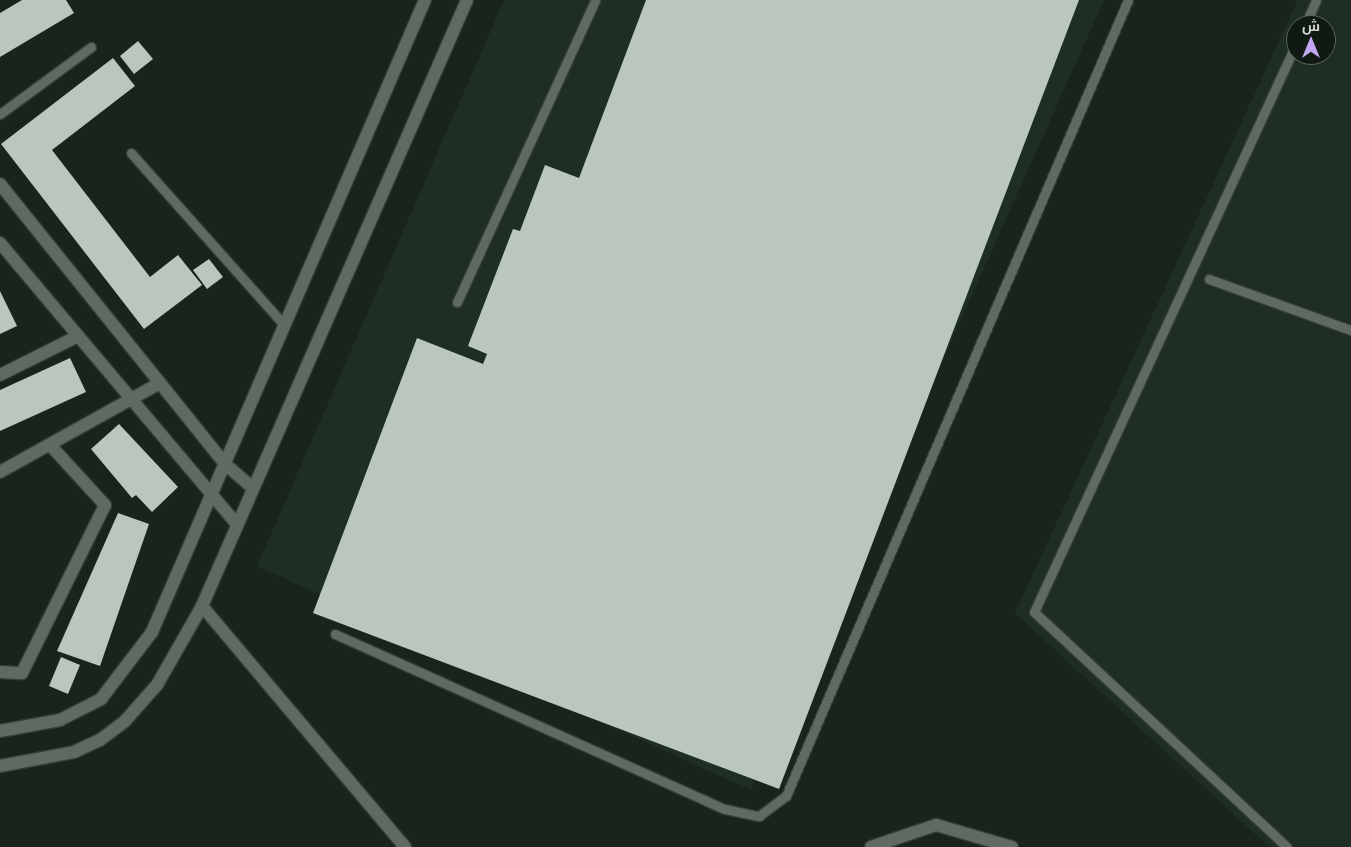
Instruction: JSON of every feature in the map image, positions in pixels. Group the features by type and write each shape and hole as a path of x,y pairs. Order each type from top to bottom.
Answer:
{"street":[{"path":"0,731 60,720 101,699 152,632 425,0"},
{"path":"0,766 74,752 125,721 157,685 202,606 467,0"},
{"path":"0,184 224,463 253,488"},
{"path":"0,243 237,524"},
{"path":"0,376 78,336"},
{"path":"0,472 133,401 160,383"},
{"path":"0,672 22,673 105,505 50,445"},
{"path":"202,606 405,847"},
{"path":"871,847 936,825 1012,847"}],"lane":[{"path":"458,302 595,0"},
{"path":"335,634 725,809 759,816 786,796 1128,0"},
{"path":"1309,15 1316,0"},
{"path":"0,114 91,47"},
{"path":"1286,65 1034,612 1287,847"},
{"path":"131,153 284,325"},
{"path":"1209,279 1351,330"}],"shaded area":[{"path":"504,0 1104,0 751,790 257,566"},
{"path":"1298,0 1351,0 1351,847 1269,847 1015,613 1286,26 1286,65 1336,65 1336,15 1291,15"}],"building":[{"path":"22,0 66,0 74,13 0,57 0,13"},
{"path":"646,0 1079,0 779,789 313,613 417,338 483,364 487,354 468,346 513,229 520,231 545,165 579,178"},
{"path":"138,41 153,59 134,74 120,56"},
{"path":"113,58 135,86 52,150 150,277 178,255 202,285 144,329 1,144"},
{"path":"209,259 223,277 207,289 193,270"},
{"path":"0,291 17,326 0,334"},
{"path":"70,358 86,392 0,431 0,390"},
{"path":"119,424 178,487 152,512 136,495 132,498 91,449"},
{"path":"118,513 149,524 100,666 57,651"},
{"path":"61,657 80,665 68,694 49,686"}]}
